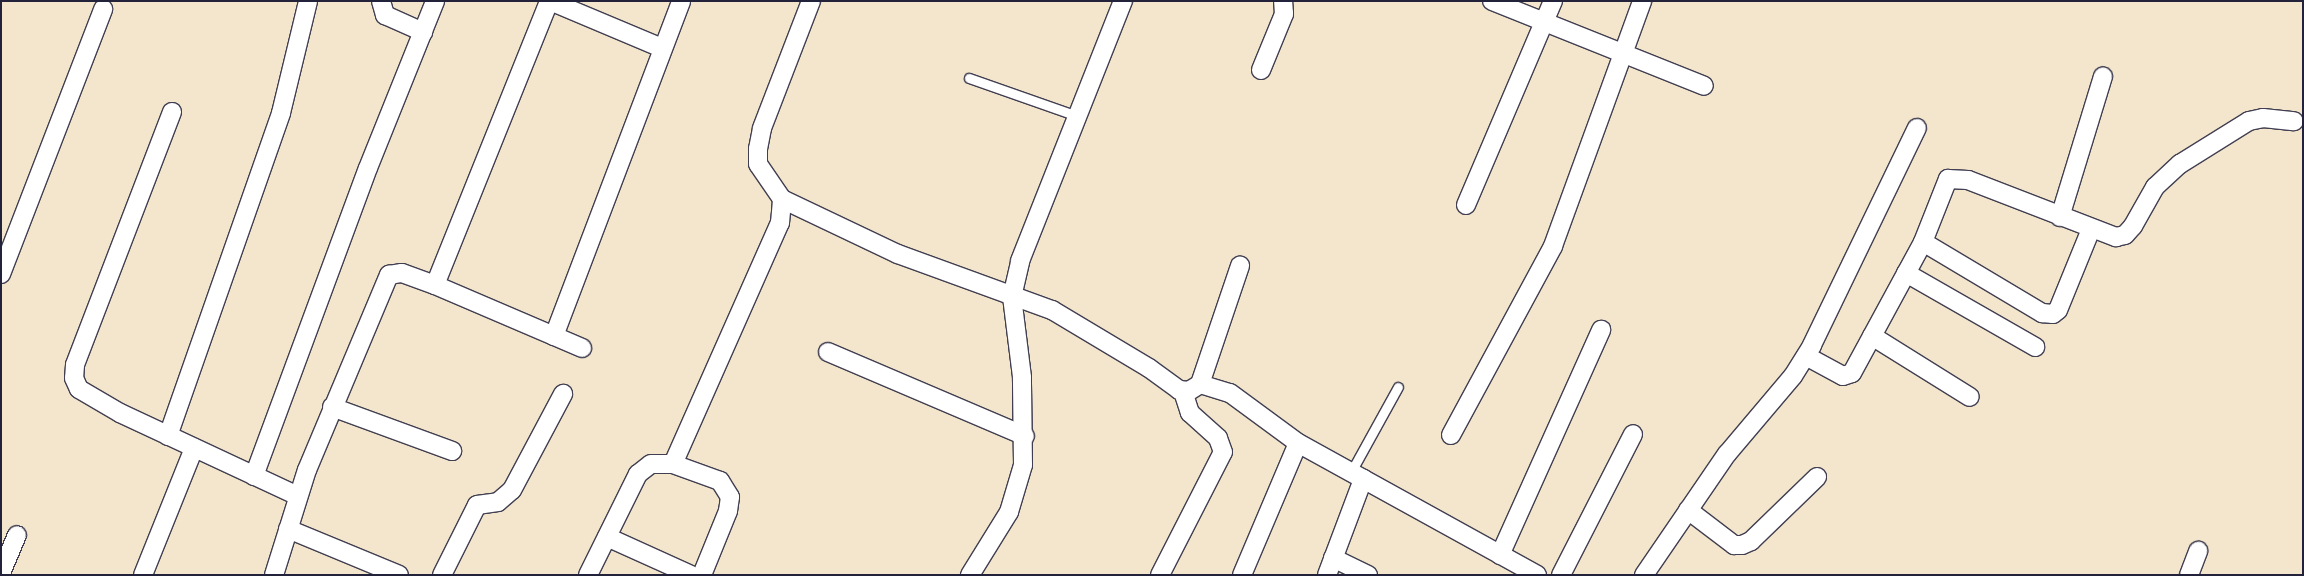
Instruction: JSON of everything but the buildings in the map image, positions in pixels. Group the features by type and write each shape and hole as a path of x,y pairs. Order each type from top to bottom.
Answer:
{"street":[{"path":"168,436 281,113 308,1"},
{"path":"381,1 385,15 423,32"},
{"path":"254,476 368,168 435,1"},
{"path":"435,285 549,1 662,48"},
{"path":"554,336 681,1"},
{"path":"811,1 762,128 758,149 758,164 782,199 898,254 1071,320 1183,392 1190,413 1218,438 1223,452 1160,575"},
{"path":"970,575 1010,512 1023,465 1022,377 1012,296 1020,261 1122,1"},
{"path":"1261,70 1284,14 1283,1"},
{"path":"1492,1 1704,86"},
{"path":"1466,204 1553,1"},
{"path":"1450,435 1543,269 1568,212 1642,1"},
{"path":"1,274 103,9"},
{"path":"2060,217 2104,76"},
{"path":"172,112 75,365 74,378 79,389 120,414 298,496"},
{"path":"1806,356 1836,374 1848,376 1923,242 1944,184 1955,177 2105,235 2125,235 2167,173 2249,121 2263,118 2294,121"},
{"path":"1644,575 1727,454 1794,376 1806,356 1917,128"},
{"path":"673,464 780,224 782,199"},
{"path":"1923,242 2042,313 2053,314 2058,310 2091,229"},
{"path":"1200,384 1240,266"},
{"path":"274,575 298,496 332,407 390,275 402,273 435,285 582,348"},
{"path":"1906,273 2035,347"},
{"path":"1507,564 1601,330"},
{"path":"1872,336 1970,397"},
{"path":"828,352 1024,436"},
{"path":"1183,392 1200,384 1230,392 1298,443 1507,564 1537,575"},
{"path":"442,575 477,505 498,502 512,490 563,394"},
{"path":"332,407 452,451"},
{"path":"1561,575 1633,434"},
{"path":"1242,575 1298,443"},
{"path":"143,575 194,448"},
{"path":"588,575 643,467 673,464 720,481 730,497 728,512 702,575"},
{"path":"1327,575 1357,476"},
{"path":"1688,510 1734,545 1742,545 1751,541 1817,477"},
{"path":"288,529 399,575"},
{"path":"1,572 17,535"},
{"path":"607,537 691,575"},
{"path":"2188,575 2198,551"},
{"path":"1333,558 1368,575"}],"lane":[{"path":"970,78 1077,116"},
{"path":"1357,476 1398,387"}]}
